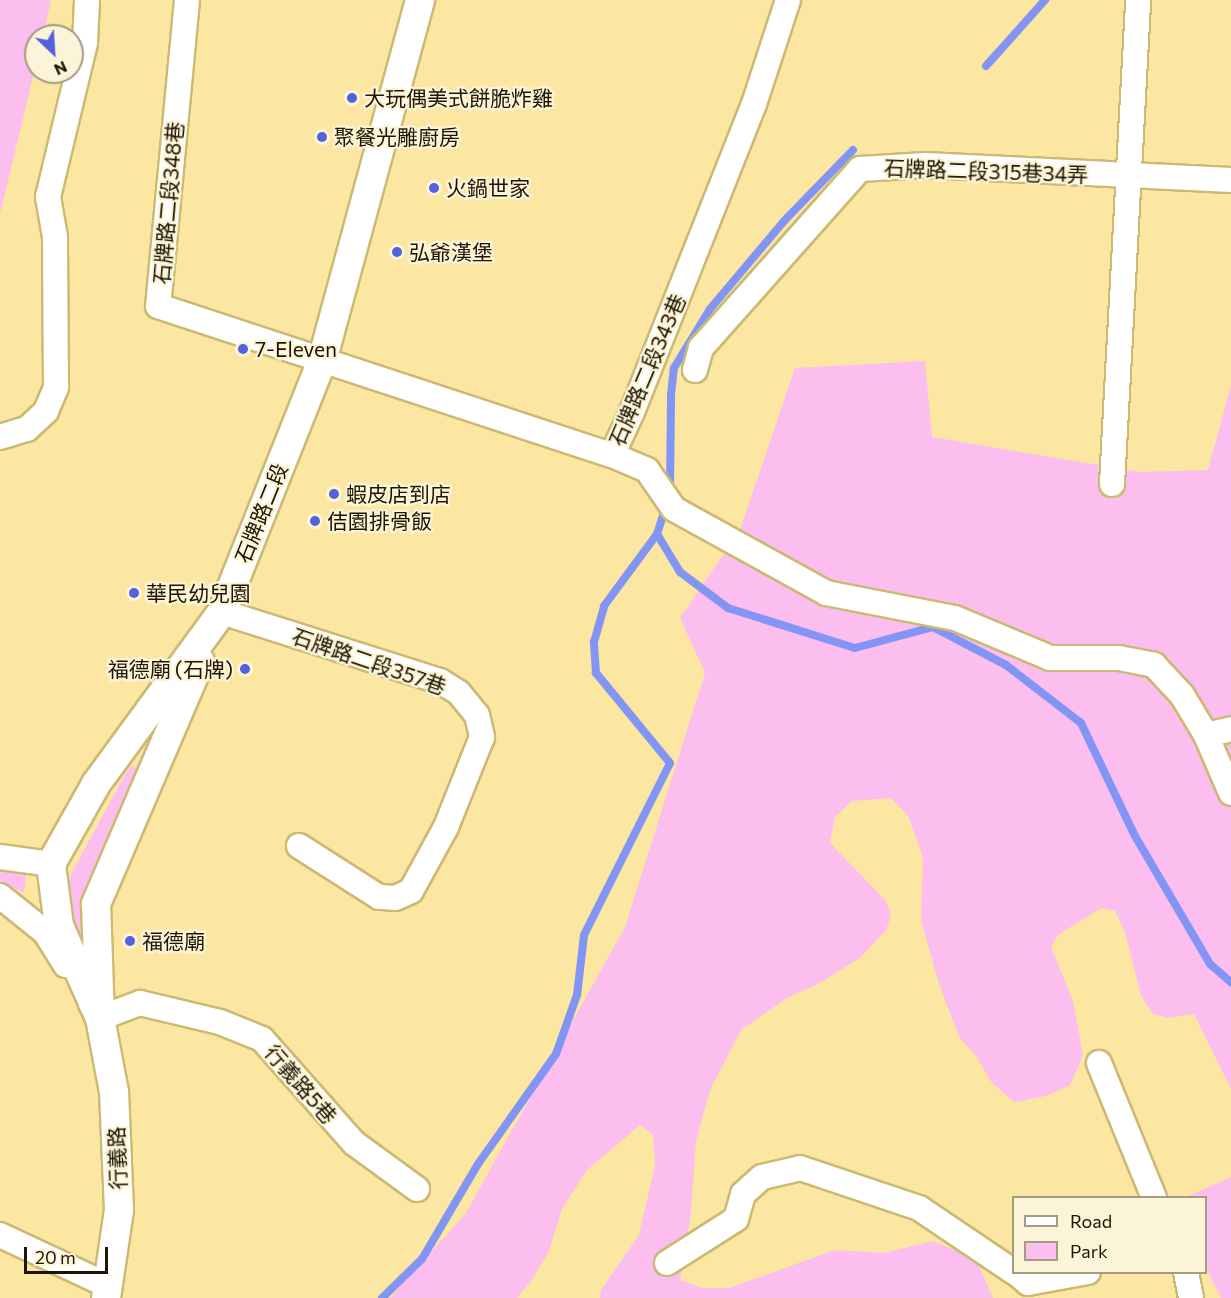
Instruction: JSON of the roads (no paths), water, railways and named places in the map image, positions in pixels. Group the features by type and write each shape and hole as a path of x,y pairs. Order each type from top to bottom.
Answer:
{"street":[{"path":"0,437 27,429 46,411 56,387 55,237 48,196 85,44 87,0"},
{"name":"石牌路二段348巷","path":"187,0 158,306 322,361"},
{"name":"石牌路二段","path":"51,864 96,784 222,612 322,361 420,0"},
{"name":"石牌路二段343巷","path":"322,361 612,455 632,412 754,104 788,0"},
{"path":"1112,484 1138,0"},
{"name":"石牌路二段315巷34弄","path":"695,370 701,348 860,169 882,165 926,165 1130,177 1231,180"},
{"path":"612,455 647,470 674,509 826,593 955,618 1050,658 1119,658 1154,665 1182,695 1206,735 1231,793"},
{"path":"100,1018 96,904 222,612"},
{"name":"石牌路二段357巷","path":"222,612 440,681 459,693 477,715 482,737 446,827 411,891 395,898 379,897 299,846"},
{"path":"1206,735 1231,729"},
{"path":"0,857 51,864 59,926 100,1018"},
{"path":"0,896 45,932 100,1018"},
{"name":"行義路5巷","path":"100,1018 140,1003 220,1022 262,1039 354,1143 417,1188"},
{"name":"行義路","path":"100,1018 114,1092 119,1210 107,1292"},
{"path":"1099,1063 1154,1196"},
{"path":"667,1263 736,1219 743,1194 762,1177 800,1167 919,1208 1012,1271"},
{"path":"0,1235 107,1292"},
{"path":"1017,1274 1028,1283 1077,1274"},
{"path":"1186,1274 1191,1298"}],"waterway":[{"path":"986,66 1045,0"},
{"path":"670,494 671,395 674,368 710,309 784,221 853,150"},
{"path":"382,1298 422,1259 478,1164 556,1054 577,995 584,935 670,763 596,673 594,642 604,606 657,534 666,506"},
{"path":"657,534 680,572 728,608 855,648 933,627 1006,665 1081,723 1135,836 1210,964 1231,982"}],"place":[{"name":"大玩偶美式餅脆炸雞","path":"352,98"},
{"name":"聚餐光雕廚房","path":"322,137"},
{"name":"火鍋世家","path":"434,188"},
{"name":"弘爺漢堡","path":"397,252"},
{"name":"7-Eleven","path":"243,349"},
{"name":"蝦皮店到店","path":"334,494"},
{"name":"佶園排骨飯","path":"315,521"},
{"name":"華民幼兒園","path":"134,593"},
{"name":"福德廟 (石牌)","path":"245,669"},
{"name":"福德廟","path":"130,941"}]}
